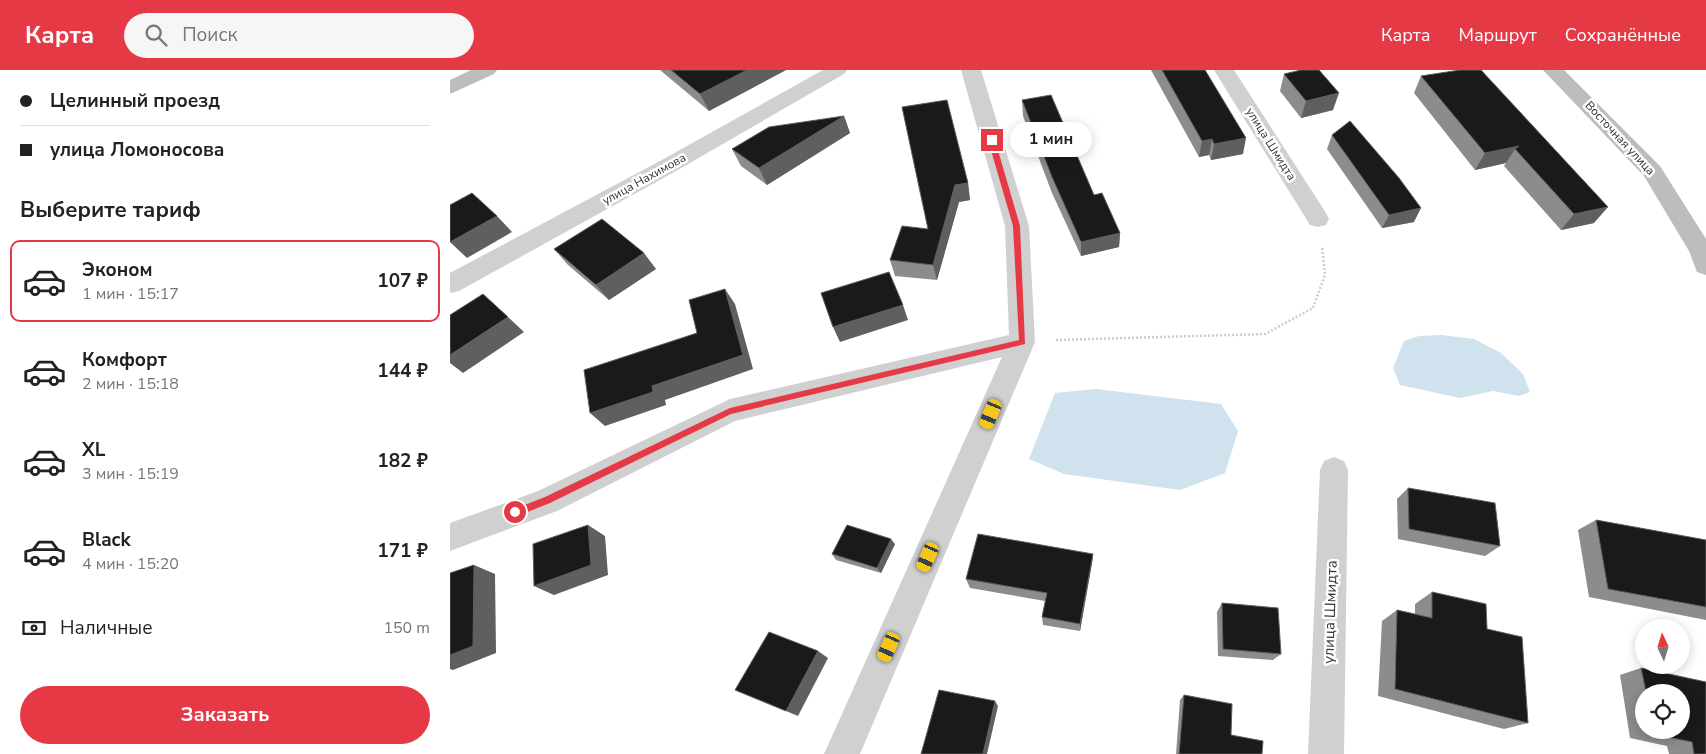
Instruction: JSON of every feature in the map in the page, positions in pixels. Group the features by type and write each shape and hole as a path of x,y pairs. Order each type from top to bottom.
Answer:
{"street":[{"path":"450,88 487,70"},
{"name":"улица Нахимова","path":"450,284 668,166 837,70"},
{"path":"842,754 1022,342 1017,226 971,70"},
{"name":"улица Шмидта","path":"1224,70 1318,219"},
{"name":"Восточная улица","path":"1553,70 1652,171 1701,250 1706,266"},
{"path":"450,537 547,500 730,411 1022,342"},
{"name":"улица Шмидта","path":"1326,754 1334,470"}],"path":[{"path":"1022,342 1264,334 1313,308 1325,275 1318,219"}],"water":[{"path":"1441,335 1474,339 1501,353 1523,374 1530,392 1519,396 1493,391 1460,398 1400,385 1393,368 1404,341 1419,336"},
{"path":"1096,389 1221,404 1238,431 1225,473 1180,490 1064,474 1029,459 1055,393"}],"building":[{"path":"671,70 747,70 700,94"},
{"path":"1162,70 1205,70 1246,138 1214,144 1212,139 1202,141"},
{"path":"1301,70 1319,70 1339,93 1306,101 1284,74"},
{"path":"1460,70 1481,70 1608,207 1574,214 1515,149 1519,146 1485,153 1421,76"},
{"path":"1051,95 1094,195 1102,193 1120,233 1081,242 1052,177 1022,100"},
{"path":"947,100 968,183 955,185 933,265 890,260 902,226 928,229 902,107"},
{"path":"844,116 759,168 732,149 769,127"},
{"path":"1350,121 1399,178 1421,208 1389,215 1332,135"},
{"path":"472,193 497,216 450,242 450,205"},
{"path":"602,219 644,253 596,285 554,249"},
{"path":"889,272 903,305 833,327 821,293"},
{"path":"725,289 743,355 652,386 653,392 590,413 584,370 697,333 689,300"},
{"path":"483,294 508,317 450,355 450,315"},
{"path":"1408,488 1495,503 1500,546 1409,529"},
{"path":"1596,520 1706,540 1706,607 1608,589"},
{"path":"588,525 591,565 534,586 533,544"},
{"path":"847,525 891,539 877,568 832,554"},
{"path":"978,534 1093,554 1080,624 1042,617 1047,593 966,579"},
{"path":"474,565 473,646 450,655 450,573"},
{"path":"1432,592 1486,604 1487,629 1522,637 1528,723 1395,689 1397,610 1432,618"},
{"path":"1222,603 1278,608 1281,654 1223,649"},
{"path":"769,632 818,651 786,711 735,690"},
{"path":"1642,674 1669,674 1706,682 1706,754 1694,754 1692,742 1677,739 1690,739 1690,684 1644,684"},
{"path":"939,690 995,701 983,754 921,754"},
{"path":"1184,695 1232,704 1231,735 1263,741 1262,754 1179,754"}],"route":[{"path":"515,512 547,500 730,411 1022,342 1017,226 992,140"}]}
